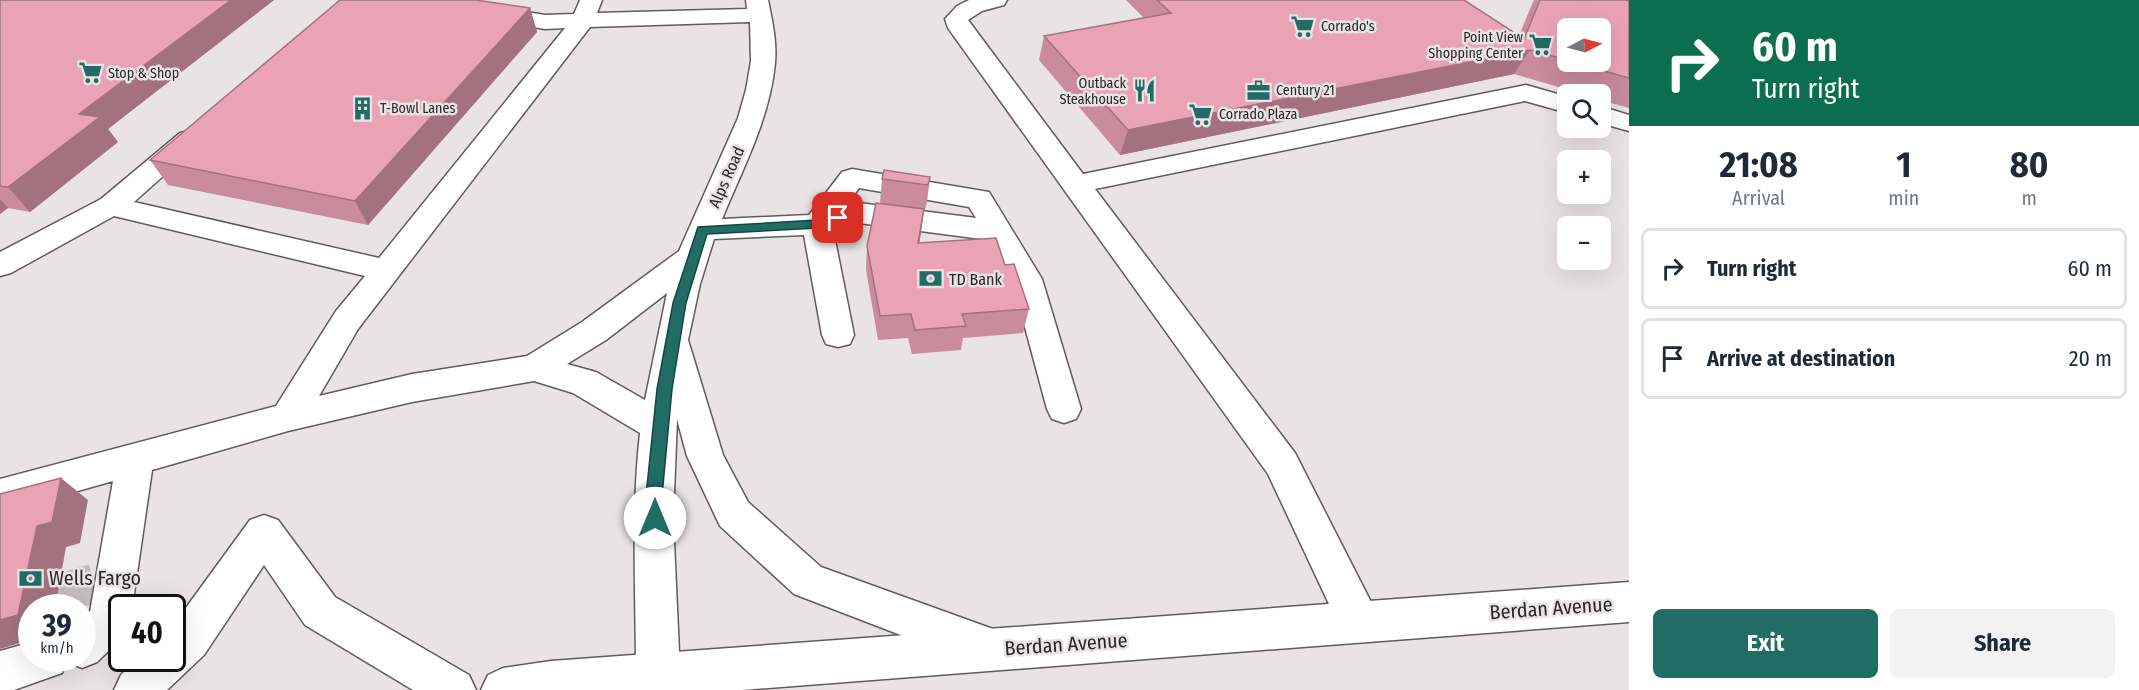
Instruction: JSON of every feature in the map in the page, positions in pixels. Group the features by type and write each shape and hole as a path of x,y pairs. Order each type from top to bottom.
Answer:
{"street":[{"path":"409,0 545,22 587,11 759,7"},
{"path":"996,0 976,3 956,19 960,28 1282,464 1359,622"},
{"name":"Alps Road","path":"660,685 654,496 660,427 680,303 698,243 753,115 764,54 759,7"},
{"path":"288,417 347,320 587,11"},
{"path":"1076,184 1526,93 1557,102"},
{"path":"1611,117 1629,123"},
{"path":"0,265 111,206 209,122"},
{"path":"838,335 818,224 852,178 980,199 1027,279 1064,409"},
{"path":"111,206 386,270"},
{"path":"0,496 288,417 412,388 534,368 594,331 698,243 818,224 859,213 875,228 921,233 941,222 999,231"},
{"path":"673,338 705,456 734,514 808,581 994,649"},
{"path":"534,368 584,382 660,427"},
{"path":"96,634 109,622 135,459"},
{"path":"186,642 264,532 320,611 454,690"},
{"name":"Berdan Avenue","path":"503,690 551,683 660,685 994,649 1629,602"},
{"path":"0,673 18,667"},
{"path":"136,690 155,672"}],"building":[{"name":"Stop & Shop","path":"0,0 231,0 79,114 100,117 8,187 0,186"},
{"name":"T-Bowl Lanes","path":"340,0 476,0 530,8 355,201 150,160"},
{"name":"Corrado Plaza","path":"1157,0 1464,0 1524,39 1540,0 1625,0 1629,1 1629,78 1607,72 1611,72 1611,18 1557,18 1557,57 1530,50 1128,130 1044,36 1171,13"},
{"path":"884,170 930,177 928,185 882,179"},
{"name":"TD Bank","path":"876,203 924,209 918,243 996,238 1005,265 1014,264 1029,309 962,314 966,326 915,330 911,314 880,316 867,246"},
{"path":"61,478 52,522 37,526 22,594 18,594 18,615 0,620 0,494"}],"tunnel":[{"path":"0,610 116,577"}],"place":[{"name":"Corrado's","path":"1303,26"},
{"name":"Point View Shopping Center","path":"1541,45"},
{"name":"Stop & Shop","path":"90,73"},
{"name":"Century 21","path":"1258,90"},
{"name":"Outback Steakhouse","path":"1144,91"},
{"name":"T-Bowl Lanes","path":"362,108"},
{"name":"Corrado Plaza","path":"1201,114"},
{"name":"TD Bank","path":"931,279"},
{"name":"Wells Fargo","path":"31,578"}],"route":[{"path":"655,518 654,496 664,389 680,303 702,230 818,224 838,218"}]}
